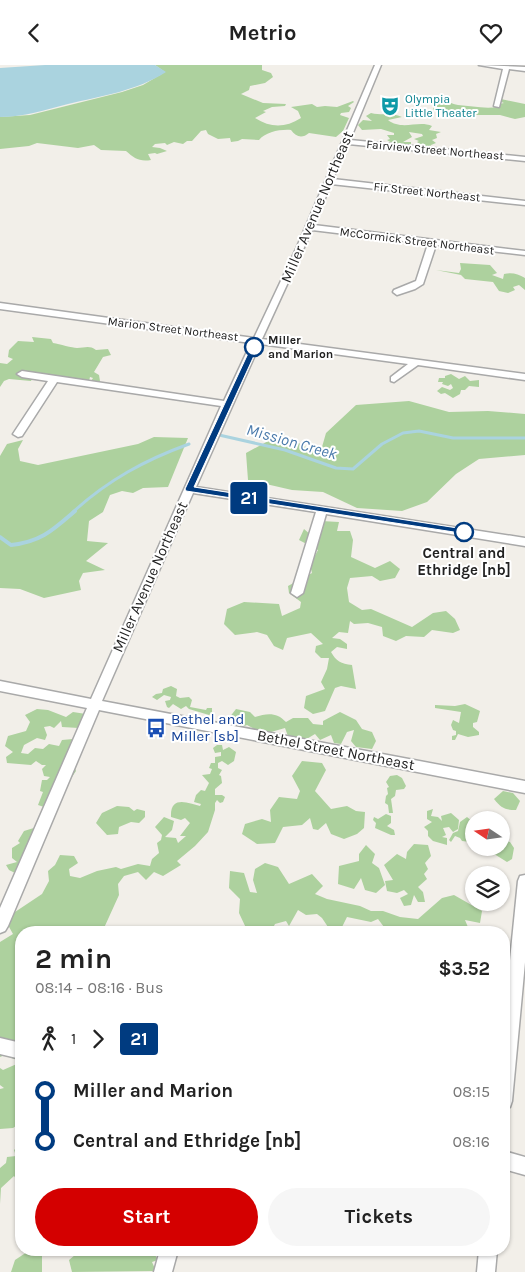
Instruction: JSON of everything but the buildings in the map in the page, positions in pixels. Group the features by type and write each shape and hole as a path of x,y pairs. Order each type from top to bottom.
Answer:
{"street":[{"name":"Miller Avenue Northeast","path":"0,926 94,705 227,404 258,340 378,65"},
{"path":"482,65 525,69"},
{"path":"497,106 506,67"},
{"name":"Fairview Street Northeast","path":"345,142 525,159"},
{"name":"Fir Street Northeast","path":"328,181 525,203"},
{"name":"McCormick Street Northeast","path":"308,227 525,253"},
{"path":"397,292 420,282 432,243"},
{"name":"Marion Street Northeast","path":"0,306 525,377"},
{"path":"394,379 416,362"},
{"path":"22,375 227,404"},
{"path":"18,434 54,379"},
{"path":"189,489 525,542"},
{"path":"296,593 322,509"},
{"name":"Bethel Street Northeast","path":"0,687 525,787"},
{"path":"510,1049 522,945 525,881"},
{"path":"0,1046 15,1050"},
{"path":"510,1162 525,1166"},
{"path":"163,1272 167,1256"},
{"path":"486,1272 487,1256"}],"green space":[{"path":"155,65 262,65 262,70 271,73 273,77 265,83 250,86 249,90 241,94 263,103 286,104 285,106 272,107 263,111 266,112 255,118 272,125 289,124 301,118 298,111 291,107 312,104 317,107 337,107 354,102 348,106 351,108 349,112 341,113 340,115 349,118 343,131 336,137 309,133 299,136 291,130 283,130 269,133 259,140 242,139 231,142 230,138 218,139 208,134 206,130 201,131 192,141 187,141 183,144 174,142 167,145 165,143 155,144 152,147 167,151 148,154 151,160 137,159 126,151 101,150 94,145 78,148 37,143 29,146 0,149 0,117 30,115 143,85 165,72"},
{"path":"501,99 525,104 525,117 515,119 500,115 458,115 446,110 433,110 433,106 438,105 439,101 458,105 493,108 504,103 499,101"},
{"path":"371,113 391,114 402,117 388,120 393,123 399,125 427,124 432,126 429,130 441,132 436,134 437,138 432,140 436,143 429,148 424,147 417,142 419,141 414,139 423,136 422,134 409,132 412,137 403,142 411,142 411,144 398,145 387,140 390,139 387,135 394,135 394,133 381,129 362,130 358,125 363,120 372,121 366,116"},
{"path":"460,263 490,265 497,273 492,275 503,279 504,274 520,275 525,278 525,290 519,285 513,287 515,290 508,293 499,291 493,282 465,279 461,275 436,270 459,273 461,269"},
{"path":"32,337 51,339 53,343 75,348 108,349 111,355 103,357 94,372 99,375 100,381 94,383 91,381 93,378 90,377 89,381 20,372 20,376 32,379 31,381 9,379 4,381 0,387 0,363 7,364 13,359 8,357 9,350 18,341 34,342"},
{"path":"451,374 459,379 465,376 470,381 479,380 479,387 469,386 465,390 461,390 460,394 453,398 445,393 441,394 437,391 442,387 450,390 453,388 451,384 448,386 442,384 443,382 438,382 439,378 445,378 445,376"},
{"path":"409,401 449,412 488,411 525,414 525,455 479,459 456,474 427,502 402,511 357,508 323,492 292,490 248,480 246,453 281,434 320,454 326,433 356,405"},
{"path":"154,437 188,438 168,487 143,488 133,493 122,491 110,495 103,512 89,521 87,541 108,543 86,561 105,570 83,573 79,581 81,590 44,598 20,589 0,588 0,456 7,444 23,440 18,449 20,461 38,465 138,444"},
{"path":"321,521 339,522 337,531 350,531 353,540 351,557 375,568 390,561 400,569 395,578 380,581 372,576 350,578 347,588 349,602 362,610 371,609 412,627 433,613 446,611 455,619 460,630 453,633 432,630 424,637 406,636 396,641 383,636 382,627 368,623 354,624 350,621 348,633 339,632 332,638 340,639 347,644 347,649 337,647 331,652 339,661 352,665 356,689 341,686 335,688 325,711 313,714 304,708 306,696 325,689 321,682 327,669 329,658 321,658 315,652 316,646 323,644 311,633 287,638 283,650 274,646 267,635 257,632 235,635 224,624 227,609 244,602 279,604 282,616 300,608 301,602 289,593 288,586 312,573 310,565 318,550 299,540 304,529 318,541"},
{"path":"171,686 177,689 176,696 180,698 189,697 192,700 190,707 206,710 207,708 212,708 212,713 209,715 189,709 186,706 181,709 173,704 169,708 165,701 170,700 171,697 164,695 157,700 152,697 162,693 163,689"},
{"path":"465,704 480,711 477,722 473,723 473,727 479,732 479,735 468,737 458,734 455,740 452,740 452,736 456,735 456,731 453,730 451,725 453,720 459,723 461,712 435,708 435,705 455,706"},
{"path":"37,709 48,710 66,717 73,712 86,714 79,728 62,727 61,721 54,728 50,726 44,727 47,735 45,740 37,738 24,745 21,753 28,754 35,748 43,749 49,744 59,746 62,740 73,739 78,749 70,755 76,771 65,786 58,791 48,794 49,802 44,807 38,805 43,792 40,791 42,780 47,780 50,777 44,776 42,769 46,765 36,761 31,765 7,763 6,757 13,752 5,746 8,736 26,731 30,722 25,715"},
{"path":"236,709 250,712 255,717 272,714 279,716 286,722 293,718 308,718 313,724 323,725 323,721 340,712 356,720 362,729 372,732 376,741 372,749 356,747 351,741 354,730 347,732 341,744 334,743 331,735 320,740 315,734 305,740 289,739 285,728 264,734 247,725 235,730 229,718"},
{"path":"217,745 222,745 223,750 229,747 236,752 234,761 228,765 222,761 218,763 218,768 222,770 219,775 221,776 222,783 215,789 215,795 225,797 223,802 220,803 217,800 215,803 215,810 208,832 177,861 181,865 163,876 154,872 146,880 138,872 124,876 118,884 119,895 105,926 15,926 15,1059 5,1055 0,1057 0,942 13,934 8,925 12,914 42,894 49,881 48,871 55,865 60,855 74,856 78,863 69,869 70,876 80,878 97,871 116,867 121,869 138,864 150,866 152,859 159,853 157,843 161,840 162,835 155,827 164,817 174,821 172,830 165,837 176,838 178,843 186,836 180,836 190,823 185,818 181,820 171,817 171,810 173,806 181,802 200,806 201,804 194,802 196,795 201,790 205,791 209,783 202,775 210,774 212,769 209,768 211,763 215,763 215,757 221,756 221,752 215,753 213,748"},
{"path":"302,761 322,763 326,770 315,791 331,809 347,806 356,811 365,812 364,828 357,834 344,839 331,834 326,823 318,830 313,829 310,818 302,825 283,827 275,843 257,844 242,834 245,824 262,819 271,822 270,810 279,797 297,799 300,791 292,776"},
{"path":"397,775 402,778 406,786 404,789 396,790 395,796 391,799 393,813 389,813 388,805 385,803 388,794 387,788 389,787 386,782 390,776"},
{"path":"503,791 513,793 520,801 516,810 503,808 494,799"},
{"path":"117,806 129,807 134,811 137,809 145,811 145,817 139,823 131,822 119,827 118,834 107,835 96,823 102,813"},
{"path":"433,809 431,816 438,817 442,821 441,816 451,813 459,820 458,829 453,832 449,827 443,828 446,835 442,837 447,838 447,845 433,841 428,836 428,831 424,827 432,822 427,819 427,811"},
{"path":"386,814 391,816 391,823 387,826 394,830 395,835 375,828 374,817 378,819"},
{"path":"465,818 465,841 455,836 451,842 449,840 453,833 458,831 460,822"},
{"path":"37,827 32,843 26,846 26,855 15,873 9,870 6,865 17,862 12,858 12,848 20,843 18,841 24,831"},
{"path":"510,842 514,848 512,859 507,862 497,856 510,856"},
{"path":"414,844 428,845 431,856 425,863 428,869 424,874 427,879 418,887 423,892 425,902 418,902 414,895 411,905 404,906 400,898 408,894 404,890 397,893 387,891 385,881 393,880 384,865 397,854 406,859 407,852"},
{"path":"366,845 375,854 372,863 379,868 385,885 376,893 365,890 361,878 354,889 338,884 339,866 359,861 359,854"},
{"path":"265,863 278,867 289,884 312,874 323,886 315,894 327,899 360,906 371,911 383,911 400,917 418,919 442,898 454,895 465,901 465,911 482,911 480,923 465,920 468,926 383,926 378,919 371,922 347,917 342,926 327,926 317,914 306,915 298,910 289,926 286,921 274,926 245,926 239,913 240,899 229,888 230,871 244,873 250,892 257,893 253,880 255,869"},
{"path":"15,1065 15,1127 0,1129 0,1089 4,1088 0,1085 0,1068 3,1070"},
{"path":"15,1156 15,1177 14,1176 1,1188 0,1204 0,1168 6,1163 7,1157"},
{"path":"21,1256 42,1256 42,1272 11,1272 15,1260"},
{"path":"74,1256 156,1256 158,1260 152,1262 156,1271 72,1272 69,1260"}],"water":[{"path":"45,65 155,65 166,72 143,84 118,92 34,113 0,117 0,68"}],"waterway":[{"name":"Mission Creek","path":"219,435 285,450 336,468 353,469 382,444 403,433 419,431 453,438 525,438"},
{"name":"Mission Creek","path":"73,512 100,490 128,472 157,457 189,444"},
{"name":"Mission Creek","path":"0,537 11,545 31,541 46,534 75,511"}],"bus line":[{"name":"21","path":"254,347 189,489 464,532"}],"place":[{"name":"Olympia Little Theater","path":"390,106"},
{"name":"Miller and Marion","path":"254,347"},
{"name":"Central and Ethridge [nb]","path":"464,532"},
{"name":"Bethel and Miller [sb]","path":"156,728"}]}
